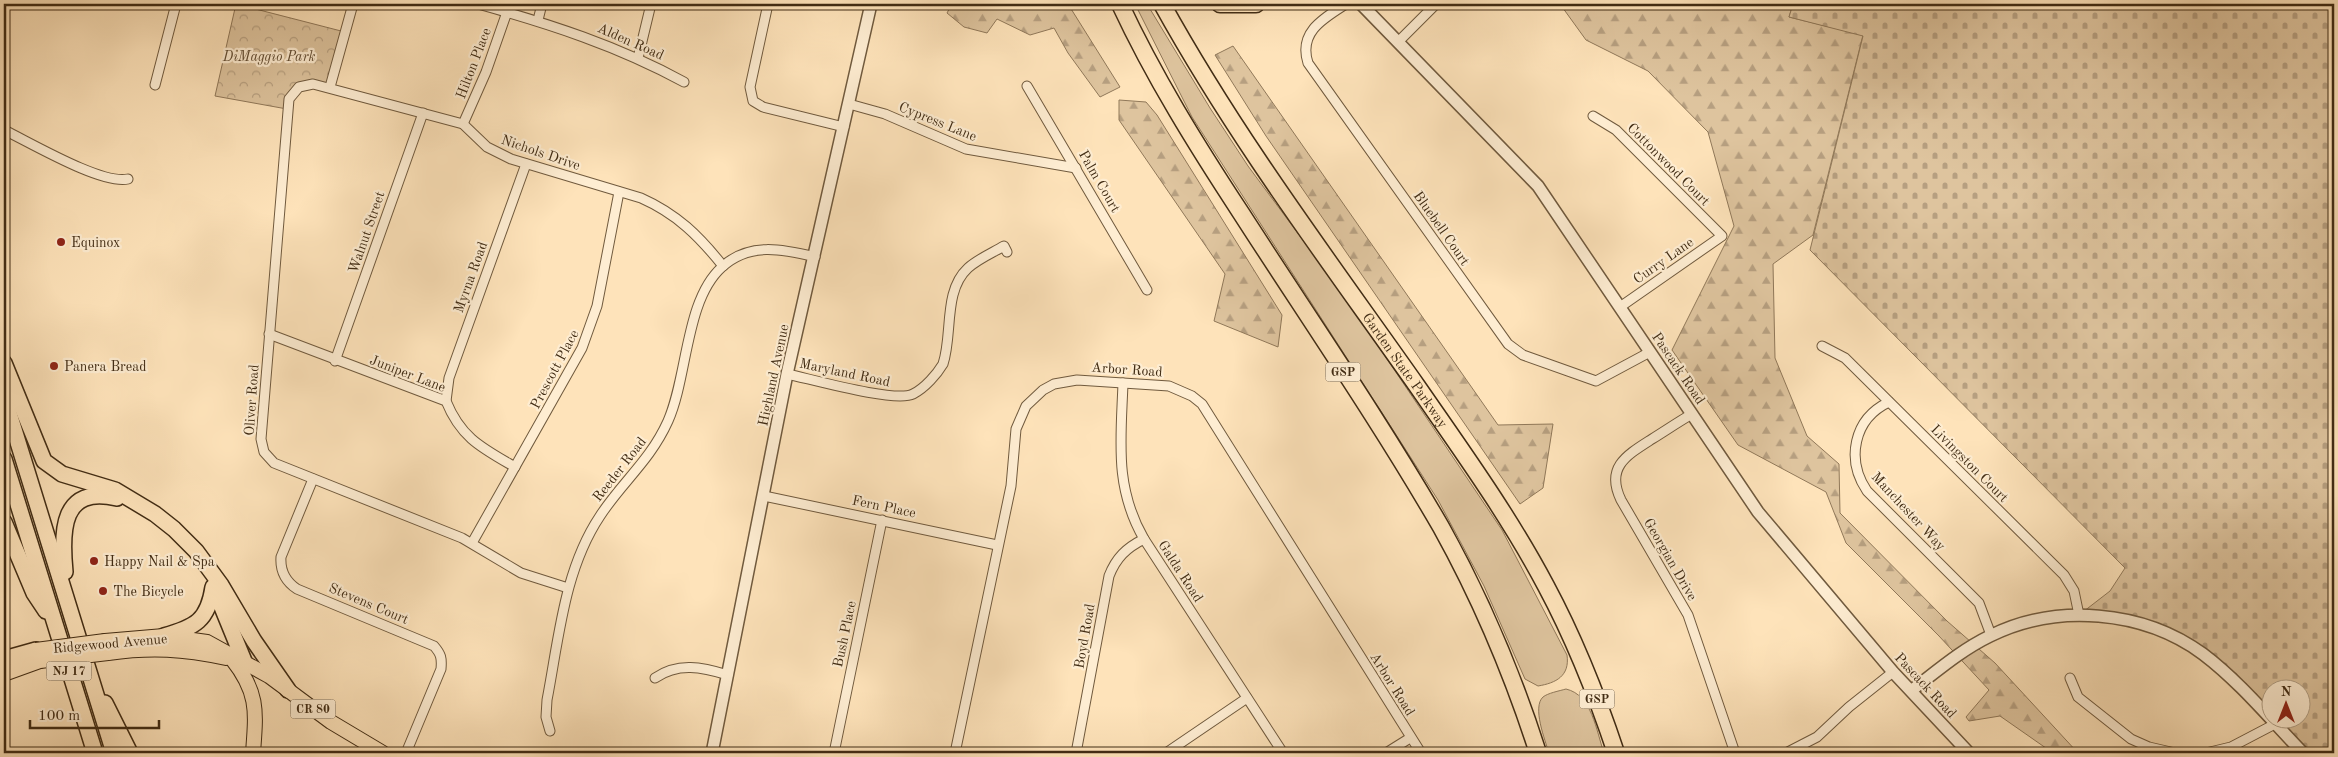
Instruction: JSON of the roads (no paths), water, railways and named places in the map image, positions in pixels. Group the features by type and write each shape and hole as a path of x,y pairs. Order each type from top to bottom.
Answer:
{"highway":[{"name":"GSP","path":"1120,4 1159,80 1190,133 1442,529 1496,641 1538,753"},
{"name":"Garden State Parkway","path":"1162,4 1192,57 1237,128 1483,481 1517,534 1547,588 1575,645 1616,753"},
{"path":"1220,4 1256,4"},
{"path":"4,363 38,449 49,466 62,474 115,490 155,514 174,529 205,563 221,585 263,656 288,690"},
{"name":"NJ 17","path":"4,397 114,753"},
{"name":"NJ 17","path":"4,459 95,753"},
{"path":"68,603 62,537 64,523 70,510 81,501 92,496 105,496 134,502"},
{"path":"4,522 34,593 53,620"},
{"path":"205,563 238,660"},
{"path":"164,636 189,628 199,621 207,610 213,587"},
{"path":"4,659 38,656"},
{"path":"90,677 113,716 130,753"},
{"path":"82,753 85,721"}],"main road":[{"name":"Ridgewood Avenue","path":"4,664 38,656 107,647 164,636 207,642 269,676 331,722 383,753"},
{"name":"Ridgewood Avenue","path":"107,647 176,648 238,660"},
{"name":"Ridgewood Avenue","path":"4,674 38,656"},
{"path":"238,660 253,694 255,712 253,753"}],"street":[{"path":"155,85 176,4"},
{"path":"330,87 353,4"},
{"name":"Alden Road","path":"478,4 538,20 589,37 638,58 684,82"},
{"path":"538,20 542,4"},
{"path":"638,58 651,4"},
{"path":"768,4 750,87 753,100 763,107 844,127"},
{"name":"Highland Avenue","path":"712,753 787,374 871,4"},
{"name":"Bluebell Court","path":"1346,4 1323,17 1311,33 1305,48 1308,63 1508,344 1523,355 1596,381 1650,352"},
{"name":"Pascack Road","path":"1361,4 1538,186 1770,527 1893,672 1912,690 1969,753"},
{"path":"1398,42 1436,4"},
{"name":"Hilton Place","path":"463,124 507,12"},
{"name":"Nichols Drive","path":"288,106 293,93 298,87 313,84 463,124 487,147 526,164 641,198 675,216 700,238 723,266"},
{"name":"Palm Court","path":"1027,86 1147,290"},
{"name":"Cypress Lane","path":"849,104 886,114 966,149 1076,168"},
{"name":"Oliver Road","path":"288,106 269,334 262,445 264,452 274,463 472,543 521,574 568,588"},
{"name":"Walnut Street","path":"335,361 423,113"},
{"name":"Cottonwood Court","path":"1593,116 1616,130 1722,236"},
{"path":"4,130 93,173 120,181 128,179"},
{"name":"Myrna Road","path":"446,401 449,378 526,164"},
{"name":"Prescott Place","path":"472,543 573,366 590,330 597,306 619,192"},
{"name":"Curry Lane","path":"1620,307 1722,236"},
{"name":"Maryland Road","path":"787,374 893,396 913,394 939,371 943,364 954,292 960,277 969,266 1004,246 1007,252"},
{"name":"Reeder Road","path":"550,731 546,717 547,700 568,588 574,567 599,517 638,471 659,439 675,400 702,295 712,277 738,255 763,248 815,257"},
{"name":"Juniper Lane","path":"269,334 335,361 446,401 453,419 469,438 515,467"},
{"name":"Livingston Court","path":"1822,346 1845,358 2064,575 2074,591 2079,615"},
{"name":"Arbor Road","path":"955,753 997,545 1011,486 1016,429 1026,406 1043,390 1066,381 1170,386 1192,396 1209,413 1421,753"},
{"name":"Galda Road","path":"1123,383 1121,474 1130,511 1144,539 1284,753"},
{"name":"Manchester Way","path":"1889,402 1868,418 1857,436 1854,459 1861,482 1867,491 1979,603 1990,635"},
{"name":"Georgian Drive","path":"1692,414 1628,454 1618,467 1615,484 1621,500 1688,615 1735,753"},
{"name":"Stevens Court","path":"313,479 282,556 281,565 285,579 298,588 434,646 440,652 441,669 406,753"},
{"name":"Fern Place","path":"764,496 997,545"},
{"name":"Bush Place","path":"834,753 882,520"},
{"name":"Boyd Road","path":"1076,753 1109,576 1119,556 1127,548 1144,539"},
{"path":"1912,690 1953,658 1990,635 2035,620 2079,615 2128,620 2163,632 2182,641 2218,666 2260,710"},
{"path":"655,678 666,670 683,667 704,668 728,675"},
{"path":"1786,753 1817,737 1848,707 1893,672"},
{"path":"2070,678 2078,697 2131,739 2149,747 2175,753"},
{"path":"1166,753 1248,698"},
{"path":"2206,753 2232,747 2263,730"},
{"path":"2280,730 2303,753"},
{"path":"1386,753 1410,738"}],"place":[{"name":"Equinox","path":"61,242"},
{"name":"Panera Bread","path":"54,366"},
{"name":"Happy Nail & Spa","path":"94,561"},
{"name":"The Bicycle","path":"103,591"}],"park label":[{"name":"DiMaggio Park","path":"269,56"}]}
